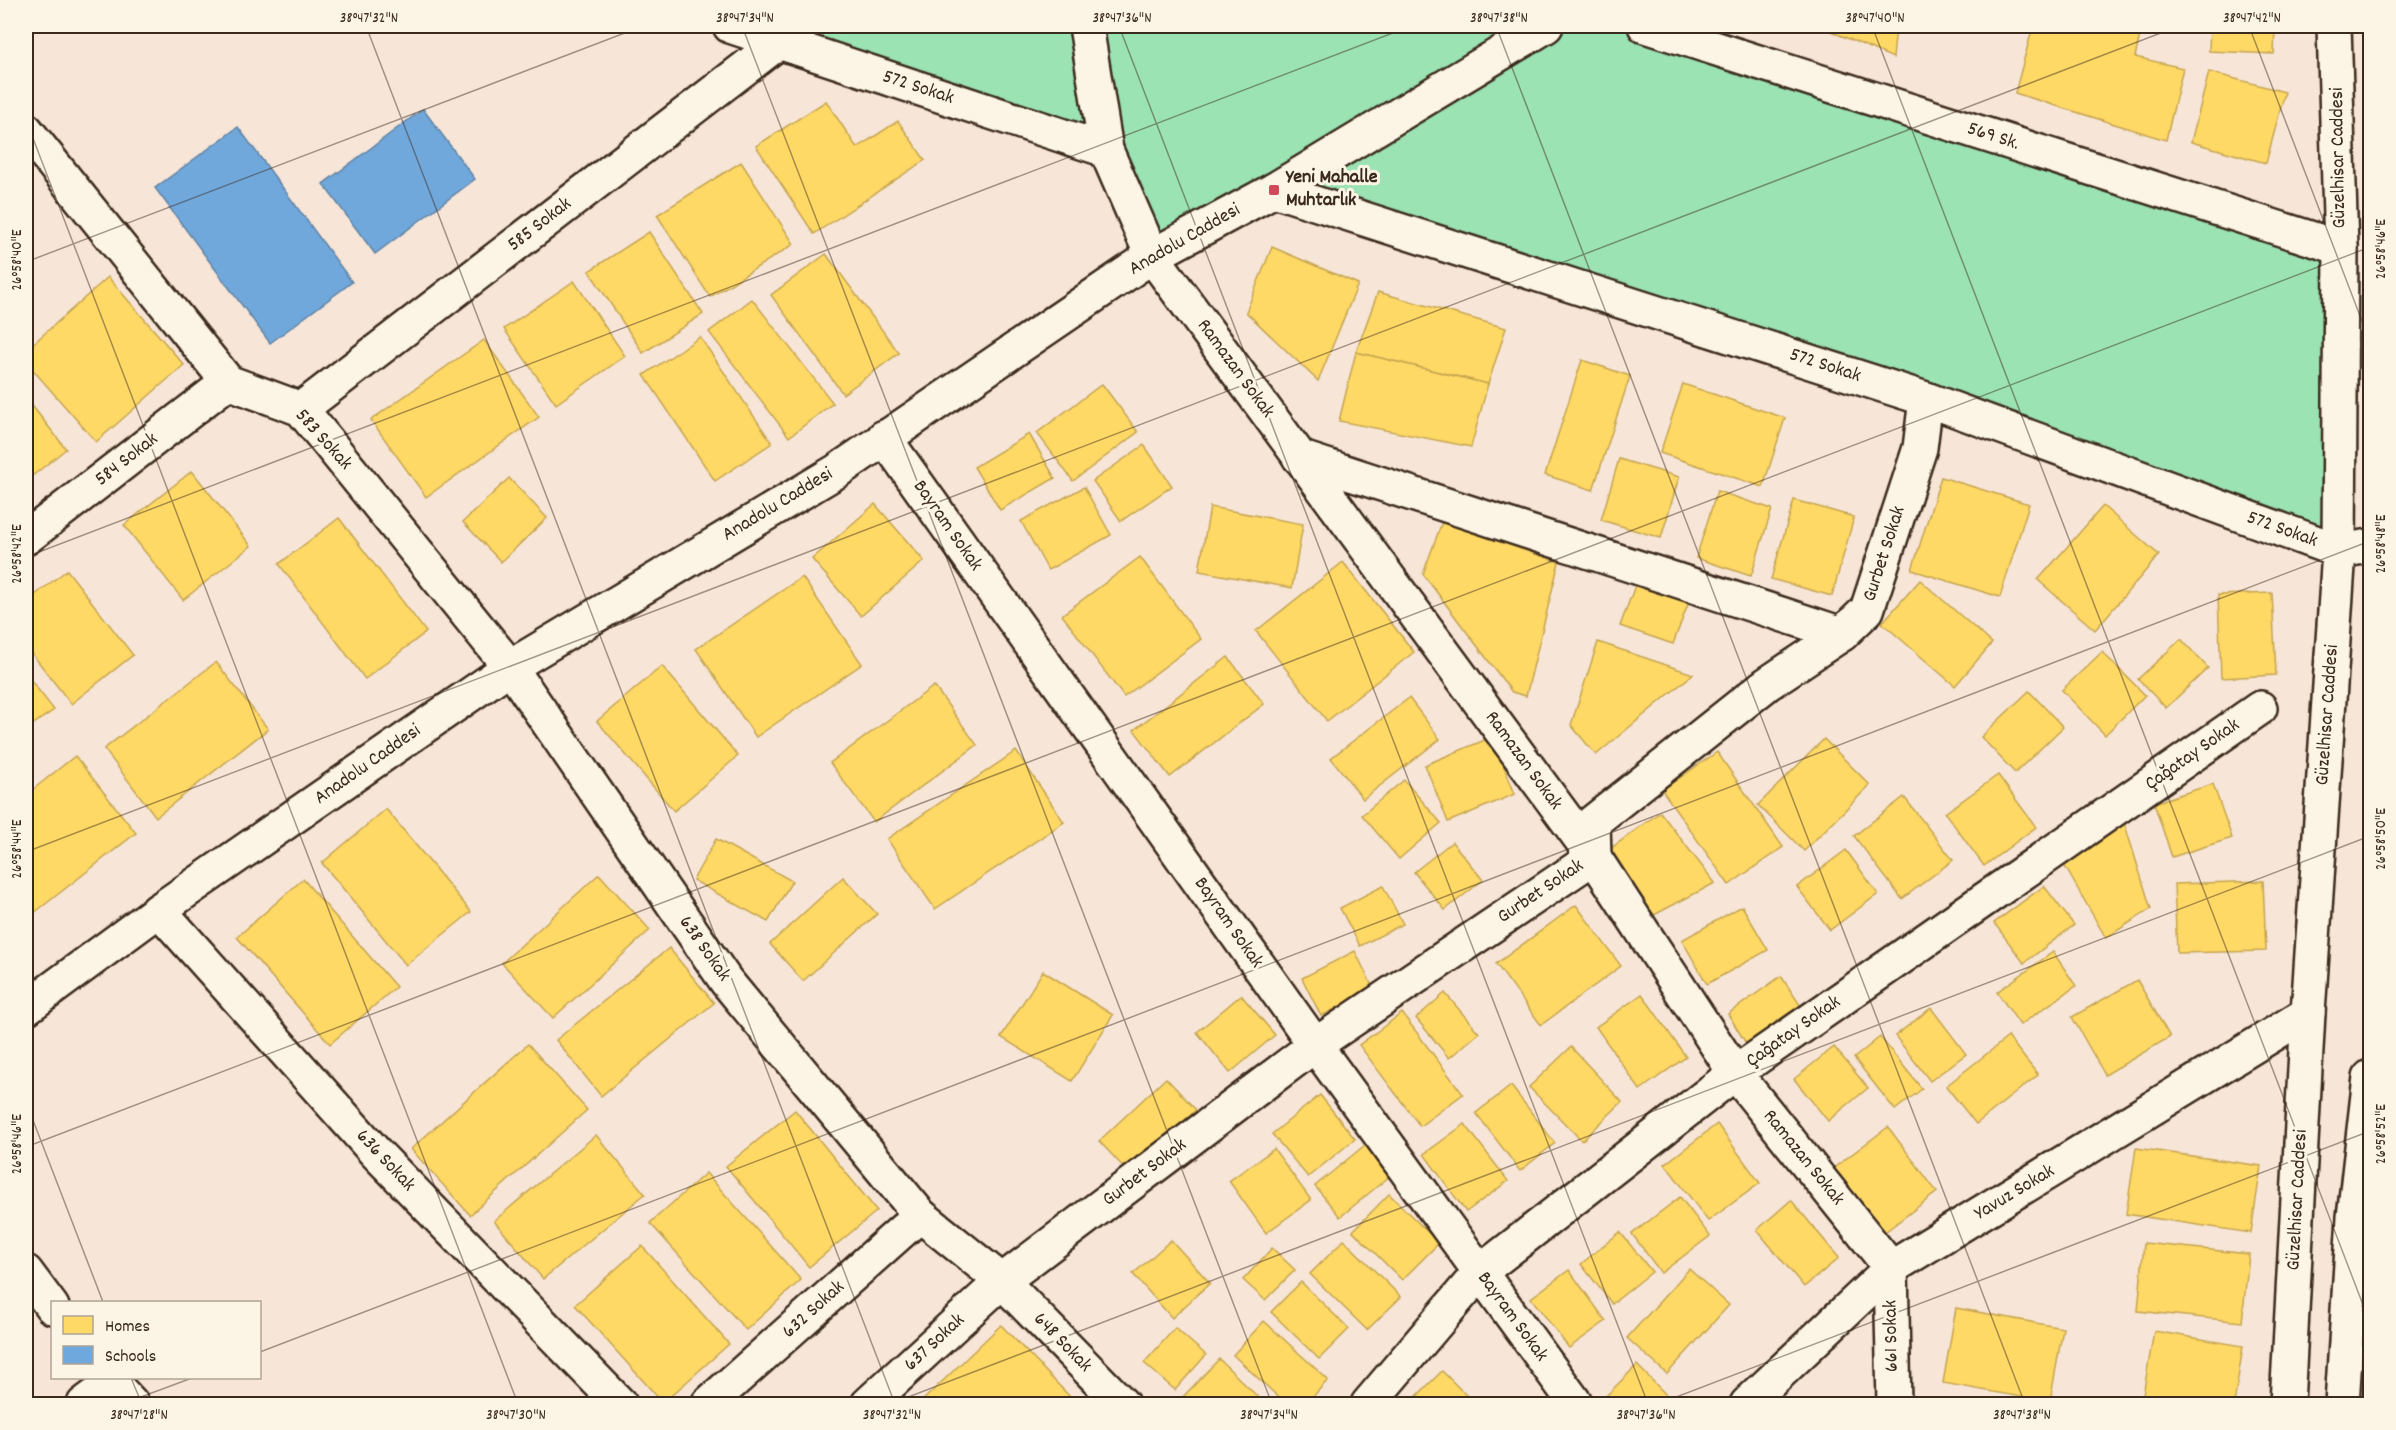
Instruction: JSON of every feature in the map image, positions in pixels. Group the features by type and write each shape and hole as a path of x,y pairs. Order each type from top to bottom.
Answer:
{"street":[{"name":"572 Sokak","path":"730,26 1106,150"},
{"name":"Ramazan Sokak","path":"1086,26 1106,150 1152,256 1594,857 1735,1073 1891,1268"},
{"name":"Anadolu Caddesi","path":"26,1008 159,910 510,667 837,471 1152,256 1274,190 1546,26"},
{"name":"569 Sk.","path":"1645,26 2341,248"},
{"name":"Güzelhisar Caddesi","path":"2287,1404 2308,1013 2339,551 2341,248 2334,26"},
{"name":"585 Sokak","path":"301,409 779,42"},
{"path":"26,131 228,382"},
{"name":"572 Sokak","path":"1274,190 1926,399 2339,551 2370,546"},
{"name":"583 Sokak","path":"228,382 301,409 510,667"},
{"name":"584 Sokak","path":"26,538 228,382"},
{"name":"Gurbet Sokak","path":"1002,1281 1315,1045 1594,857 1593,822 1767,684 1842,634 1867,610 1920,448 1926,399"},
{"name":"Bayram Sokak","path":"884,437 1315,1045 1576,1404"},
{"path":"1299,456 1842,634"},
{"name":"638 Sokak","path":"510,667 726,981 920,1215 1002,1281"},
{"name":"Çağatay Sokak","path":"1368,1404 1480,1272 1735,1073 2260,708"},
{"name":"636 Sokak","path":"159,910 376,1153 620,1404"},
{"name":"Yavuz Sokak","path":"1746,1404 1891,1268 2308,1013"},
{"path":"2342,1404 2354,1217 2370,1077"},
{"name":"632 Sokak","path":"708,1404 920,1215"},
{"name":"661 Sokak","path":"1891,1268 1894,1404"},
{"path":"26,1272 51,1306"},
{"name":"637 Sokak","path":"867,1404 1002,1281"},
{"name":"648 Sokak","path":"1002,1281 1122,1404"},
{"path":"84,1404 117,1388"}],"green space":[{"path":"730,26 1645,26 2341,248 2339,551 1274,190 1152,256 1106,150"}],"building: Homes":[{"path":"1819,26 1896,26 1893,58"},
{"path":"2033,26 2052,26 2081,31 2082,26 2142,26 2135,57 2183,68 2166,140 2015,93"},
{"path":"2210,26 2275,26 2274,54 2209,51"},
{"path":"2209,72 2285,92 2266,163 2191,142"},
{"path":"826,101 857,148 898,121 925,160 814,234 756,146"},
{"path":"741,162 794,244 710,297 657,215"},
{"path":"649,232 703,314 643,353 589,271"},
{"path":"1272,247 1358,284 1318,381 1246,312"},
{"path":"826,254 899,353 843,394 771,295"},
{"path":"108,277 184,365 96,442 26,362 26,350"},
{"path":"574,281 625,356 556,404 504,329"},
{"path":"1378,292 1506,328 1488,384 1356,352"},
{"path":"752,299 833,403 789,437 709,332"},
{"path":"700,337 772,443 715,481 644,375"},
{"path":"484,340 539,417 426,497 371,420"},
{"path":"1356,352 1488,384 1471,447 1339,421"},
{"path":"1582,360 1630,376 1593,490 1545,475"},
{"path":"1102,384 1138,432 1073,481 1037,433"},
{"path":"1683,384 1785,418 1763,487 1660,453"},
{"path":"26,398 66,449 26,481"},
{"path":"1029,434 1055,478 1000,510 974,467"},
{"path":"1144,445 1172,486 1121,521 1093,481"},
{"path":"1619,459 1679,477 1661,538 1601,520"},
{"path":"192,471 251,546 183,600 124,525"},
{"path":"1941,477 2029,504 2000,597 1912,570"},
{"path":"509,478 547,518 501,562 463,522"},
{"path":"1084,487 1111,535 1048,570 1021,521"},
{"path":"1717,491 1772,509 1751,576 1696,558"},
{"path":"1794,500 1854,517 1832,596 1771,579"},
{"path":"875,504 924,561 861,616 812,559"},
{"path":"2103,506 2159,555 2095,630 2038,580"},
{"path":"1210,507 1303,524 1292,588 1199,571"},
{"path":"339,518 426,632 365,679 279,564"},
{"path":"1442,522 1559,562 1526,696 1512,692 1423,574"},
{"path":"1140,557 1201,639 1124,697 1062,615"},
{"path":"1343,562 1414,652 1327,721 1256,631"},
{"path":"67,570 133,655 71,704 26,646 26,602"},
{"path":"1639,575 1693,591 1673,644 1620,626"},
{"path":"802,577 862,664 756,737 696,649"},
{"path":"1920,580 1992,643 1955,686 1882,623"},
{"path":"2272,593 2276,675 2221,678 2218,595"},
{"path":"2181,639 2208,668 2166,708 2138,679"},
{"path":"1598,642 1693,674 1596,755 1571,725"},
{"path":"2102,652 2145,695 2105,735 2062,690"},
{"path":"1228,657 1264,704 1170,777 1134,730"},
{"path":"216,662 268,729 156,817 104,749"},
{"path":"662,666 738,756 674,811 597,721"},
{"path":"26,674 54,710 26,729"},
{"path":"934,686 977,745 874,822 830,763"},
{"path":"2029,691 2063,727 2015,773 1981,737"},
{"path":"1409,698 1440,739 1363,799 1331,758"},
{"path":"1492,737 1515,794 1448,822 1425,765"},
{"path":"1824,739 1870,785 1804,851 1758,805"},
{"path":"1016,751 1064,822 935,909 887,839"},
{"path":"1717,752 1783,847 1729,885 1662,790"},
{"path":"75,756 136,833 34,913 26,902 26,795"},
{"path":"1998,775 2036,827 1984,866 1945,813"},
{"path":"1404,780 1441,823 1399,859 1362,815"},
{"path":"2213,784 2232,838 2172,857 2154,803"},
{"path":"1904,797 1953,860 1902,899 1854,836"},
{"path":"386,809 471,912 406,965 322,863"},
{"path":"1660,812 1715,883 1654,915 1606,852"},
{"path":"2124,822 2151,909 2106,938 2063,863"},
{"path":"716,839 792,881 768,922 693,880"},
{"path":"1452,842 1483,880 1445,910 1414,872"},
{"path":"1846,850 1878,894 1830,930 1797,887"},
{"path":"599,874 650,930 553,1018 502,963"},
{"path":"843,877 877,914 803,981 770,944"},
{"path":"303,879 396,987 330,1044 237,937"},
{"path":"2263,881 2266,951 2177,953 2174,884"},
{"path":"1383,886 1403,924 1360,946 1340,908"},
{"path":"2044,886 2074,925 2024,963 1994,923"},
{"path":"1576,905 1621,966 1541,1025 1496,964"},
{"path":"1742,906 1768,950 1707,984 1682,940"},
{"path":"669,948 714,1003 601,1096 556,1040"},
{"path":"1355,951 1374,990 1321,1016 1302,978"},
{"path":"2053,952 2076,986 2020,1025 1997,992"},
{"path":"1043,971 1113,1015 1072,1081 1001,1037"},
{"path":"1781,976 1806,1014 1750,1050 1728,1014"},
{"path":"2137,980 2170,1037 2105,1075 2072,1017"},
{"path":"1445,993 1479,1033 1449,1058 1416,1018"},
{"path":"1642,994 1686,1057 1640,1090 1596,1027"},
{"path":"1241,995 1275,1035 1230,1073 1197,1032"},
{"path":"1931,1008 1966,1054 1930,1081 1895,1036"},
{"path":"1402,1013 1463,1094 1420,1126 1359,1045"},
{"path":"1880,1037 1922,1089 1895,1110 1854,1058"},
{"path":"2008,1037 2038,1075 1976,1124 1946,1086"},
{"path":"528,1044 587,1110 470,1215 411,1149"},
{"path":"1571,1047 1622,1102 1582,1141 1529,1087"},
{"path":"1834,1047 1868,1088 1828,1121 1794,1079"},
{"path":"1166,1078 1196,1110 1129,1173 1099,1141"},
{"path":"1511,1086 1555,1143 1520,1171 1476,1113"},
{"path":"1320,1095 1355,1139 1308,1177 1272,1134"},
{"path":"795,1110 877,1211 809,1267 726,1166"},
{"path":"1465,1124 1508,1181 1466,1212 1424,1154"},
{"path":"1717,1124 1760,1183 1708,1221 1665,1164"},
{"path":"1888,1127 1937,1192 1881,1235 1831,1170"},
{"path":"596,1135 645,1194 543,1279 494,1221"},
{"path":"1365,1145 1390,1176 1340,1217 1315,1186"},
{"path":"2136,1148 2261,1166 2251,1233 2126,1214"},
{"path":"1274,1149 1311,1200 1266,1233 1229,1181"},
{"path":"706,1173 801,1280 746,1330 650,1223"},
{"path":"1389,1194 1439,1243 1402,1280 1353,1231"},
{"path":"1680,1197 1710,1236 1661,1273 1632,1234"},
{"path":"1791,1200 1839,1258 1804,1287 1757,1230"},
{"path":"1620,1232 1652,1272 1612,1304 1581,1264"},
{"path":"1171,1240 1210,1283 1172,1318 1133,1274"},
{"path":"1344,1240 1401,1297 1367,1330 1310,1274"},
{"path":"2144,1243 2249,1254 2242,1322 2138,1311"},
{"path":"642,1246 729,1344 663,1403 575,1305"},
{"path":"1272,1248 1295,1270 1265,1300 1243,1280"},
{"path":"1689,1269 1729,1305 1667,1374 1627,1338"},
{"path":"1569,1270 1606,1321 1569,1348 1531,1298"},
{"path":"1301,1282 1349,1329 1319,1359 1271,1312"},
{"path":"1956,1308 2063,1328 2050,1402 1943,1383"},
{"path":"1264,1321 1328,1380 1306,1404 1286,1404 1233,1355"},
{"path":"1001,1325 1072,1399 1066,1404 919,1404"},
{"path":"1175,1328 1206,1355 1175,1390 1144,1363"},
{"path":"2154,1331 2243,1346 2234,1404 2164,1404 2142,1401"},
{"path":"1219,1359 1265,1404 1187,1404 1181,1399"},
{"path":"1637,1365 1675,1404 1599,1403"},
{"path":"1442,1371 1475,1404 1410,1403"}],"building: Schools":[{"path":"423,109 475,179 375,254 323,184"},
{"path":"238,127 352,282 270,343 155,188"}],"place":[{"name":"Yeni Mahalle Muhtarlık","path":"1274,190"}]}
